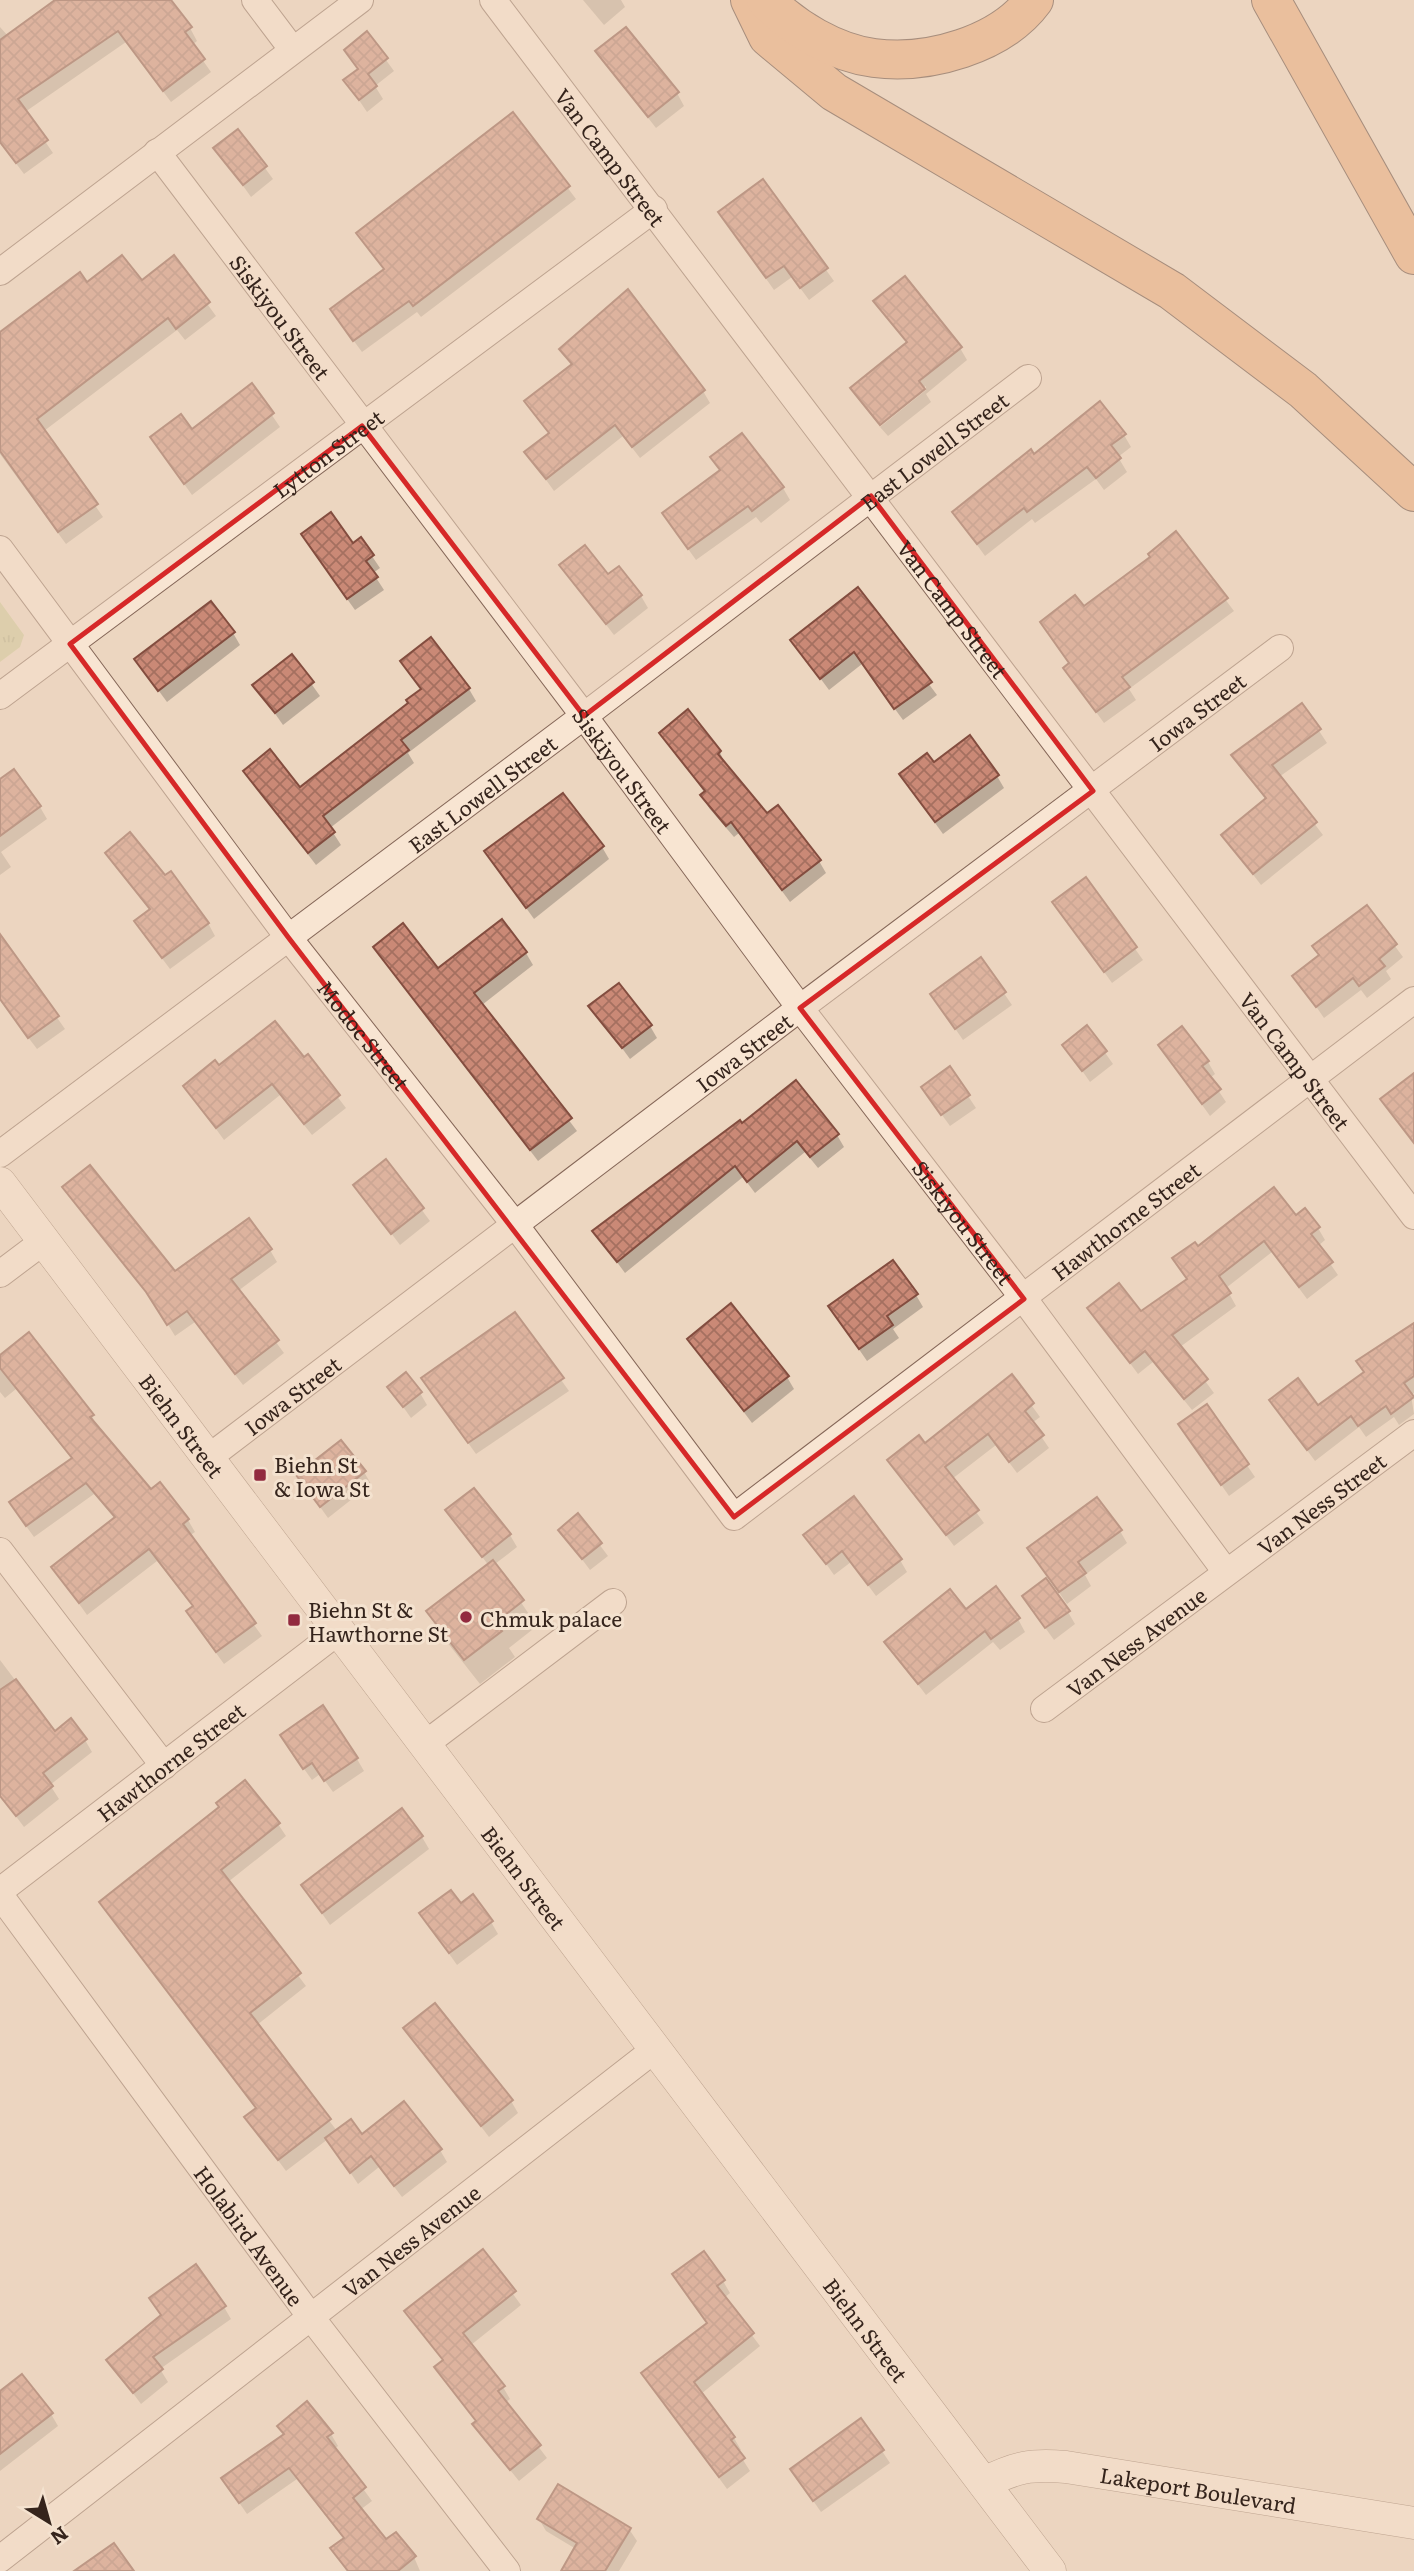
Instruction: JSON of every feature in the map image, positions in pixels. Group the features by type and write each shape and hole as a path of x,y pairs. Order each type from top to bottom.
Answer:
{"highway":[{"path":"750,0 768,37 834,92 1172,291 1303,390 1414,492"},
{"path":"766,0 820,40 873,58 923,57 981,43 1026,10 1034,0"},
{"path":"1271,0 1414,255"}],"street":[{"path":"255,0 292,48"},
{"path":"0,272 292,48 359,0"},
{"name":"Van Camp Street","path":"493,0 1414,1216"},
{"name":"Siskiyou Street","path":"157,152 584,716 800,1008 1024,1299 1226,1572"},
{"name":"Lytton Street","path":"0,696 653,209"},
{"name":"East Lowell Street","path":"0,1154 584,716 1028,378"},
{"name":"Modoc Street","path":"0,550 288,937 516,1226 734,1517"},
{"name":"Iowa Street","path":"208,1458 800,1008 1093,791 1280,648"},
{"name":"Hawthorne Street","path":"734,1517 1414,1000"},
{"name":"Biehn Street","path":"0,1183 1050,2571"},
{"path":"0,1274 44,1241"},
{"name":"Van Ness Street","path":"1226,1572 1414,1433"},
{"path":"0,1551 164,1766"},
{"name":"Van Ness Avenue","path":"1044,1709 1226,1572"},
{"path":"424,1745 613,1602"},
{"name":"Hawthorne Street","path":"0,1893 339,1631"},
{"name":"Holabird Avenue","path":"0,1893 310,2316 507,2571"},
{"name":"Van Ness Avenue","path":"0,2558 654,2050"},
{"name":"Lakeport Boulevard","path":"984,2483 1023,2466 1066,2467 1414,2523"}],"highlighted area":[{"path":"362,426 584,716 871,496 1093,791 800,1008 1024,1299 734,1517 288,937 70,644"}],"green space":[{"path":"0,602 24,635 20,647 0,662"}],"building":[{"path":"55,0 171,0 192,27 185,32 205,59 163,91 118,31 18,99 48,140 16,163 0,142 0,40"},
{"path":"626,27 679,92 648,117 595,51"},
{"path":"367,31 388,58 368,74 377,86 359,100 343,80 358,69 344,50"},
{"path":"513,112 570,186 413,306 409,301 353,341 330,309 384,269 356,233"},
{"path":"238,129 267,166 243,185 213,148"},
{"path":"763,179 828,268 800,288 784,266 766,278 718,212"},
{"path":"122,255 142,280 174,255 210,302 176,329 168,318 37,419 98,504 58,532 0,451 0,332 80,272 87,282"},
{"path":"905,276 962,347 919,381 925,389 880,425 850,388 907,342 873,301"},
{"path":"628,289 705,390 632,447 615,425 546,479 524,452 549,433 524,401 572,364 559,349"},
{"path":"252,383 274,413 184,484 150,437 181,414 192,429"},
{"path":"1100,401 1126,434 1111,445 1121,458 1096,478 1087,467 1027,512 1024,508 977,544 952,512 1031,449 1034,454"},
{"path":"742,433 784,487 752,511 748,506 688,549 662,513 720,470 710,457"},
{"path":"331,512 353,543 361,537 374,555 366,561 378,577 347,599 301,534"},
{"path":"1176,531 1228,598 1122,677 1130,687 1096,712 1063,668 1069,663 1040,622 1075,595 1084,606 1150,557 1148,554"},
{"path":"585,545 608,574 619,566 642,595 606,624 559,565"},
{"path":"858,587 932,682 894,709 854,652 820,679 790,640"},
{"path":"211,601 235,632 158,691 134,659"},
{"path":"431,637 470,688 401,740 409,750 323,816 335,832 308,853 243,771 270,749 300,787 408,703 406,700 421,689 400,661"},
{"path":"292,654 314,682 275,713 252,685"},
{"path":"1302,703 1321,729 1272,765 1317,822 1253,874 1221,835 1266,798 1231,755"},
{"path":"688,709 721,751 718,754 767,813 778,805 821,860 782,890 731,822 726,826 700,795 705,791 659,733"},
{"path":"970,735 999,775 935,822 899,774 927,753 934,762"},
{"path":"14,769 41,806 0,836 0,779"},
{"path":"563,793 604,846 526,908 484,851"},
{"path":"130,832 165,875 171,871 209,923 162,958 134,921 150,909 105,853"},
{"path":"1086,877 1137,947 1104,972 1052,902"},
{"path":"1367,905 1397,944 1379,959 1385,966 1359,986 1353,978 1316,1007 1292,976 1319,955 1312,946"},
{"path":"502,919 527,952 474,993 572,1118 530,1150 373,947 403,923 438,968"},
{"path":"0,934 59,1016 28,1038 0,999"},
{"path":"981,957 1006,992 955,1029 930,994"},
{"path":"619,983 652,1025 622,1048 588,1006"},
{"path":"275,1021 304,1057 308,1054 340,1095 304,1124 272,1084 216,1128 183,1086 215,1060 219,1065"},
{"path":"1087,1025 1107,1051 1082,1071 1062,1045"},
{"path":"1182,1026 1209,1061 1202,1066 1221,1089 1202,1104 1158,1045"},
{"path":"950,1066 970,1095 941,1115 921,1087"},
{"path":"1414,1073 1414,1143 1380,1099"},
{"path":"796,1080 839,1134 810,1157 797,1141 747,1182 735,1166 617,1262 592,1231 740,1120 742,1123"},
{"path":"386,1159 424,1208 391,1234 353,1185"},
{"path":"90,1165 175,1271 249,1218 272,1249 231,1279 279,1340 235,1374 187,1311 167,1325 146,1292 62,1187"},
{"path":"1274,1187 1296,1215 1305,1208 1320,1227 1311,1234 1333,1262 1299,1287 1264,1241 1219,1276 1231,1293 1172,1335 1208,1379 1184,1399 1145,1351 1130,1363 1087,1308 1119,1283 1141,1311 1187,1279 1172,1258 1195,1242 1198,1246"},
{"path":"893,1260 918,1294 887,1316 893,1325 859,1349 828,1306"},
{"path":"731,1303 789,1376 744,1411 687,1339"},
{"path":"515,1312 564,1378 468,1443 421,1378"},
{"path":"1414,1323 1414,1376 1404,1383 1414,1397 1391,1414 1386,1406 1358,1426 1351,1416 1307,1450 1269,1400 1298,1378 1318,1405 1364,1372 1356,1361"},
{"path":"29,1332 94,1415 90,1417 151,1489 160,1482 189,1519 183,1524 256,1623 216,1652 186,1611 193,1606 149,1549 79,1603 51,1567 115,1517 86,1483 26,1526 9,1502 72,1458 0,1368 0,1355"},
{"path":"406,1372 422,1392 403,1407 387,1387"},
{"path":"1012,1374 1034,1403 1025,1411 1044,1435 1009,1462 988,1434 945,1467 979,1510 946,1535 887,1460 919,1435 925,1443"},
{"path":"1207,1404 1249,1464 1221,1485 1178,1424"},
{"path":"341,1440 366,1471 320,1507 296,1475"},
{"path":"474,1488 511,1534 482,1557 445,1510"},
{"path":"854,1496 902,1559 868,1585 842,1551 826,1564 803,1535"},
{"path":"1097,1497 1122,1530 1078,1562 1086,1573 1059,1592 1027,1548"},
{"path":"578,1513 602,1543 582,1559 558,1530"},
{"name":"Chmuk palace","path":"493,1560 524,1600 495,1623 502,1631 464,1660 426,1611"},
{"path":"1046,1578 1070,1611 1045,1628 1022,1596"},
{"path":"996,1586 1020,1618 991,1639 985,1631 918,1684 884,1642 950,1589 966,1609"},
{"path":"16,1679 55,1731 71,1718 87,1739 43,1773 53,1786 16,1816 0,1796 0,1690"},
{"path":"323,1705 358,1758 324,1781 312,1763 303,1769 280,1735"},
{"path":"245,1780 280,1823 221,1870 301,1973 250,2013 331,2119 278,2160 244,2117 256,2108 99,1902 219,1807 216,1803"},
{"path":"402,1808 423,1836 322,1913 301,1885"},
{"path":"451,1890 461,1903 473,1894 493,1921 449,1953 419,1913"},
{"path":"435,2003 513,2100 481,2126 403,2028"},
{"path":"404,2101 442,2149 394,2186 371,2156 350,2173 325,2138 351,2119 362,2134"},
{"path":"483,2249 516,2291 463,2333 505,2386 498,2391 541,2445 510,2470 472,2424 476,2421 434,2367 443,2360 404,2311"},
{"path":"704,2251 725,2280 717,2286 754,2333 694,2382 735,2437 731,2440 745,2458 719,2477 641,2373 707,2323 672,2274"},
{"path":"196,2264 226,2306 153,2357 163,2369 133,2393 106,2360 161,2315 149,2298"},
{"path":"22,2374 53,2413 0,2454 0,2391"},
{"path":"307,2401 333,2433 327,2437 366,2487 353,2498 386,2539 396,2532 416,2556 398,2571 348,2571 330,2548 344,2538 289,2468 239,2503 221,2478 284,2434 277,2426"},
{"path":"861,2418 884,2450 813,2501 790,2469"},
{"path":"558,2484 631,2528 605,2571 561,2571 577,2543 537,2519"},
{"path":"114,2543 134,2571 74,2571"}],"place":[{"name":"Biehn St & Iowa St","path":"260,1475"},
{"name":"Chmuk palace","path":"466,1617"},
{"name":"Biehn St & Hawthorne St","path":"294,1620"}]}
